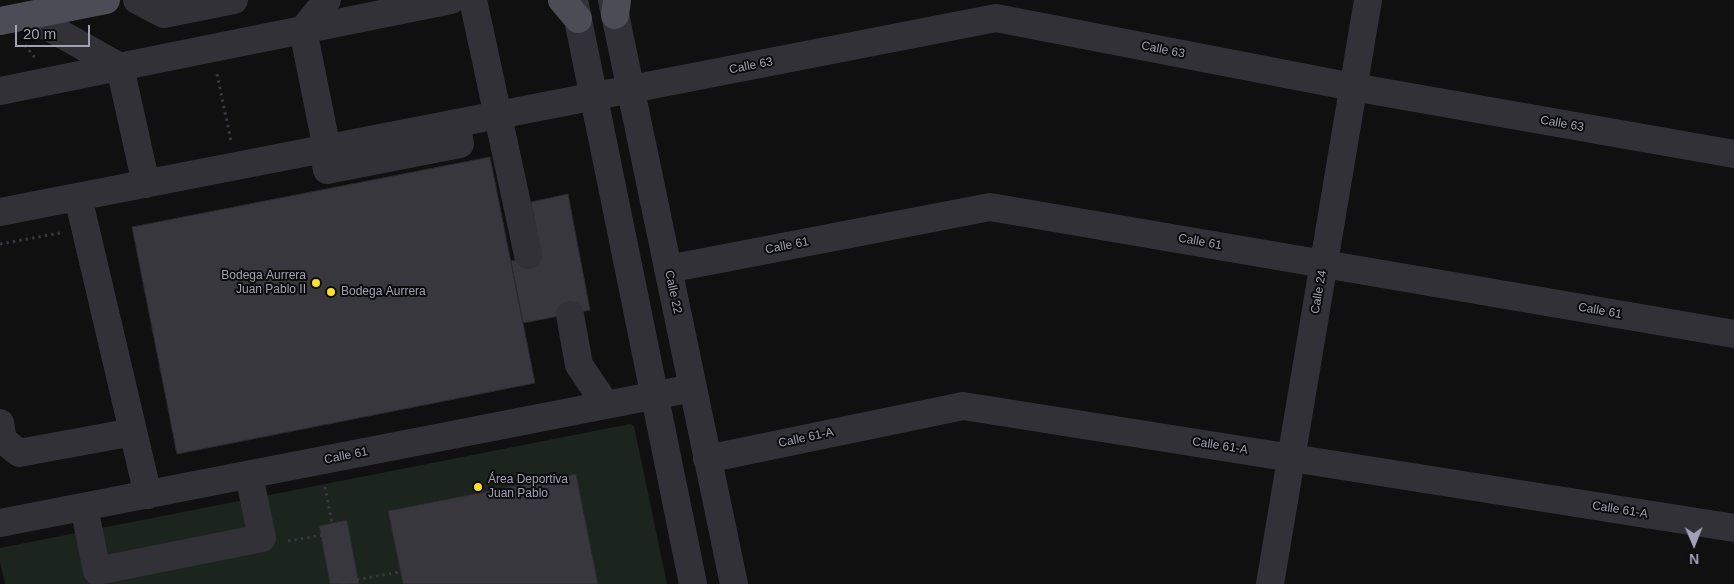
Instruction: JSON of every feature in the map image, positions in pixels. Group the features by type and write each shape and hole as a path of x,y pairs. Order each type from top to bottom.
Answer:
{"main road":[{"path":"0,22 26,28 106,0"}],"street":[{"path":"137,0 164,14 234,0"},
{"path":"325,149 303,30 327,0"},
{"path":"0,91 451,0"},
{"path":"474,0 528,255"},
{"name":"Calle 24","path":"1270,584 1368,0"},
{"name":"Calle 22","path":"615,5 734,584"},
{"path":"571,6 594,96 693,584"},
{"name":"Calle 63","path":"0,212 996,18 1354,87 1734,154"},
{"path":"26,28 120,67"},
{"path":"120,67 146,184"},
{"path":"78,197 148,494"},
{"name":"Calle 61","path":"668,269 990,206 1734,334"},
{"path":"570,315 579,366 606,405"},
{"name":"Calle 61","path":"0,524 693,388"},
{"name":"Calle 61-A","path":"708,459 963,406 1734,528"},
{"path":"0,423 3,440 20,453 133,432"},
{"path":"84,507 96,571 262,538 249,475"}],"path":[{"path":"26,28 39,64"},
{"path":"215,66 232,149"},
{"path":"0,244 66,232"},
{"path":"324,480 344,583 400,572"},
{"path":"287,541 334,533"}],"shaded area":[{"name":"Área Deportiva Juan Pablo","path":"630,424 634,426 667,584 5,584 0,562 0,548"}],"building":[{"name":"Bodega Aurrera","path":"490,157 535,383 177,454 132,227"},
{"path":"568,194 590,310 523,323 511,261 541,255 531,202"},
{"path":"576,474 598,584 403,584 388,511"},
{"path":"347,520 359,584 330,584 319,526"}],"place":[{"name":"Bodega Aurrera Juan Pablo II","path":"316,283"},
{"name":"Bodega Aurrera","path":"331,292"},
{"name":"Área Deportiva Juan Pablo","path":"478,487"}]}
